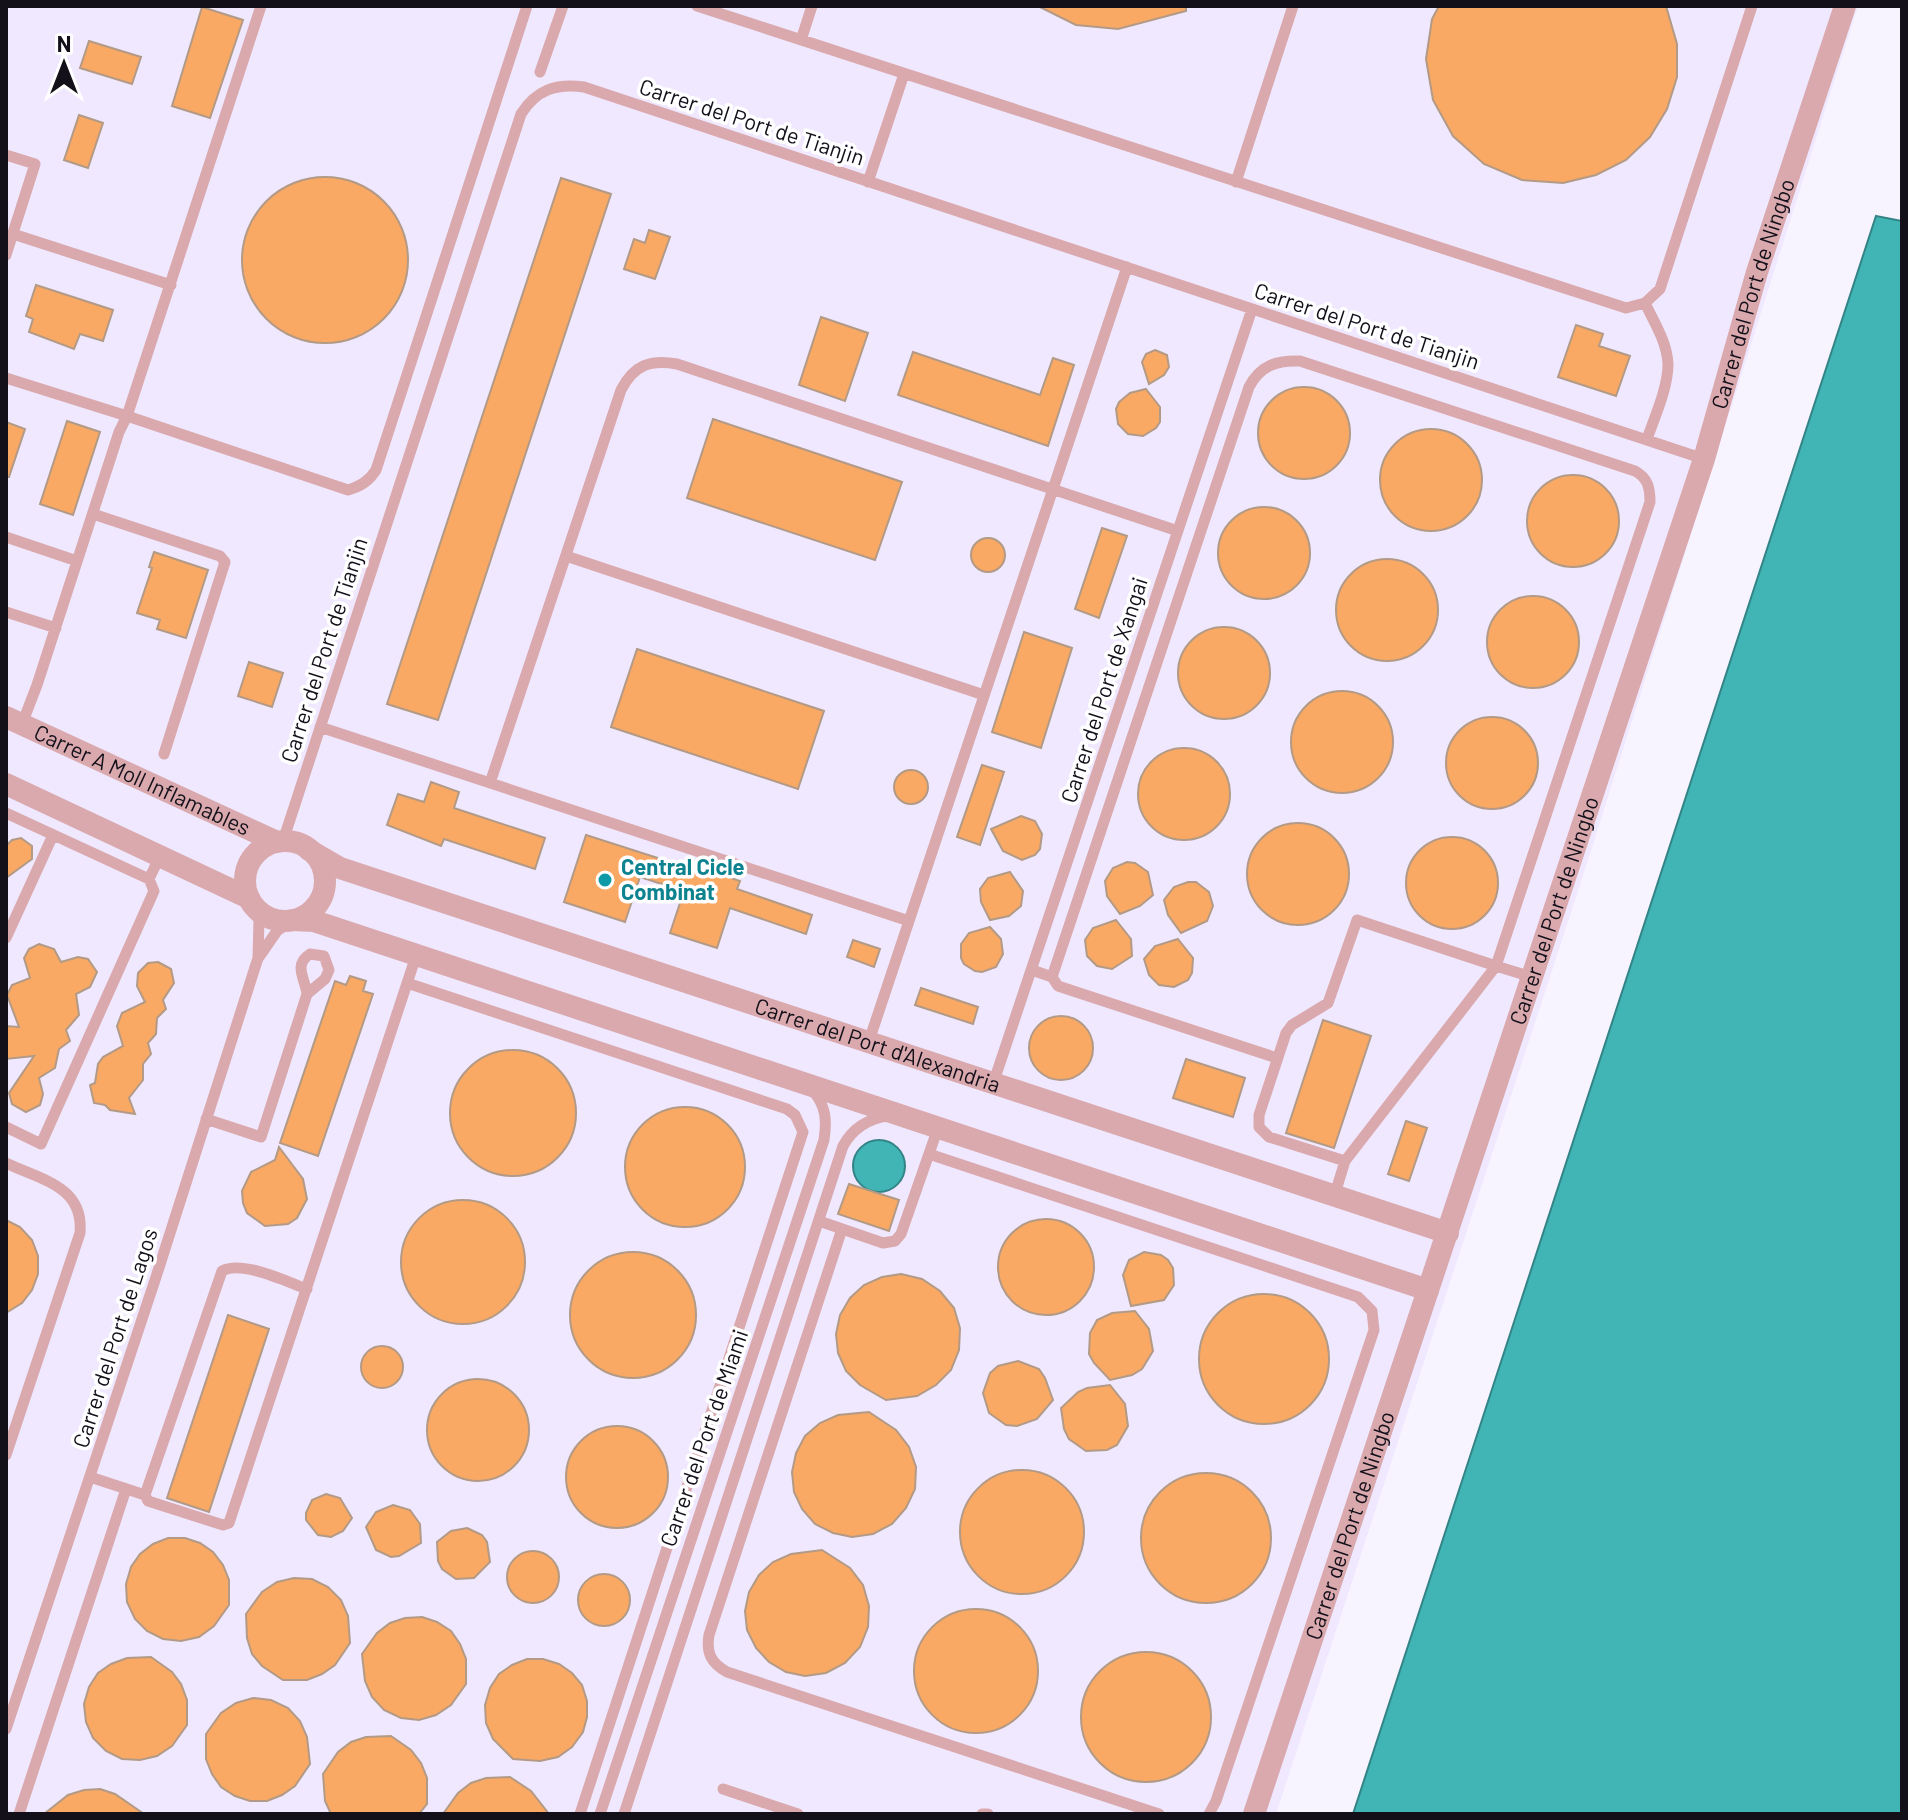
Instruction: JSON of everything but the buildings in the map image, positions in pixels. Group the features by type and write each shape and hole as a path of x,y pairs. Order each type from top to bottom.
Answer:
{"street":[{"name":"Carrer del Port de Ningbo","path":"1254,1814 1704,459 1757,272 1845,6"},
{"name":"Carrer A Moll Inflamables","path":"14,720 280,842"},
{"path":"6,784 250,901 264,916 314,921 1428,1290"},
{"path":"250,901 245,878 252,859 259,851 280,842 297,843 318,859 325,884 315,907 305,916 293,920"},
{"name":"Carrer del Port d'Alexandria","path":"309,850 340,868 1448,1233"}],"lane":[{"path":"14,720 56,628 260,6"},
{"path":"6,378 348,490 366,483 376,470 527,6"},
{"path":"540,72 563,6"},
{"path":"697,6 713,8 904,74 1626,308 1645,303 1660,289 1752,6"},
{"path":"801,40 812,6"},
{"path":"1236,182 1293,6"},
{"path":"868,182 904,74"},
{"name":"Carrer del Port de Tianjin","path":"280,842 521,114 529,100 541,91 556,86 584,87 1704,459"},
{"path":"6,155 35,164 6,255"},
{"path":"13,234 171,285"},
{"path":"868,1044 1127,267"},
{"path":"1645,303 1663,341 1668,364 1647,439"},
{"name":"Carrer del Port de Xangai","path":"993,1084 1252,309"},
{"path":"490,783 621,390 634,370 653,361 677,364 1178,531"},
{"path":"1052,977 1249,387 1262,369 1287,361 1300,361 1635,471 1648,483 1650,502 1496,966 1345,1161 1334,1197"},
{"path":"93,514 220,556 225,562 164,754"},
{"path":"6,537 77,561"},
{"path":"566,556 984,695"},
{"path":"6,612 56,628"},
{"path":"320,727 909,921"},
{"path":"6,813 149,879 154,891 41,1144 6,1127"},
{"path":"6,938 53,835"},
{"path":"149,879 160,856"},
{"path":"250,901 259,920 258,958"},
{"path":"258,958 277,931 293,920"},
{"path":"1345,1161 1269,1137 1259,1127 1259,1115 1288,1029 1328,1003 1357,920 1532,977"},
{"path":"307,1289 243,1267 222,1271 145,1495 148,1501 223,1525 229,1523 307,1289 416,956"},
{"name":"Carrer del Port de Lagos","path":"6,1729 258,958"},
{"path":"1032,970 1052,977 1058,986 1277,1058"},
{"path":"407,983 787,1109 795,1115 803,1132 580,1814"},
{"path":"206,1119 261,1137 307,994"},
{"name":"Carrer del Port de Miami","path":"600,1814 824,1140 824,1107 812,1090 799,1082"},
{"name":"Carrer del Port de Miami","path":"624,1814 843,1146 850,1134 870,1119 901,1116"},
{"path":"819,1221 883,1243 899,1238 938,1128"},
{"path":"929,1154 1358,1297 1372,1311 1374,1330 1221,1787 1209,1814"},
{"path":"6,1163 66,1192 74,1199 81,1221 80,1233 6,1455"},
{"path":"842,1229 709,1635 707,1646 710,1657 727,1672 1159,1814"},
{"path":"90,1477 145,1495"},
{"path":"19,1814 126,1489"},
{"path":"723,1789 798,1814"},
{"path":"982,1814 988,1814"}],"shaded area":[{"path":"6,6 1858,6 1582,879 1276,1814 6,1814"}],"water":[{"path":"1876,216 1902,221 1902,1814 1353,1814"},
{"path":"879,1140 897,1148 905,1166 897,1184 879,1192 861,1184 853,1166 861,1148"}],"place":[{"name":"Central Cicle Combinat","path":"605,880"}]}
